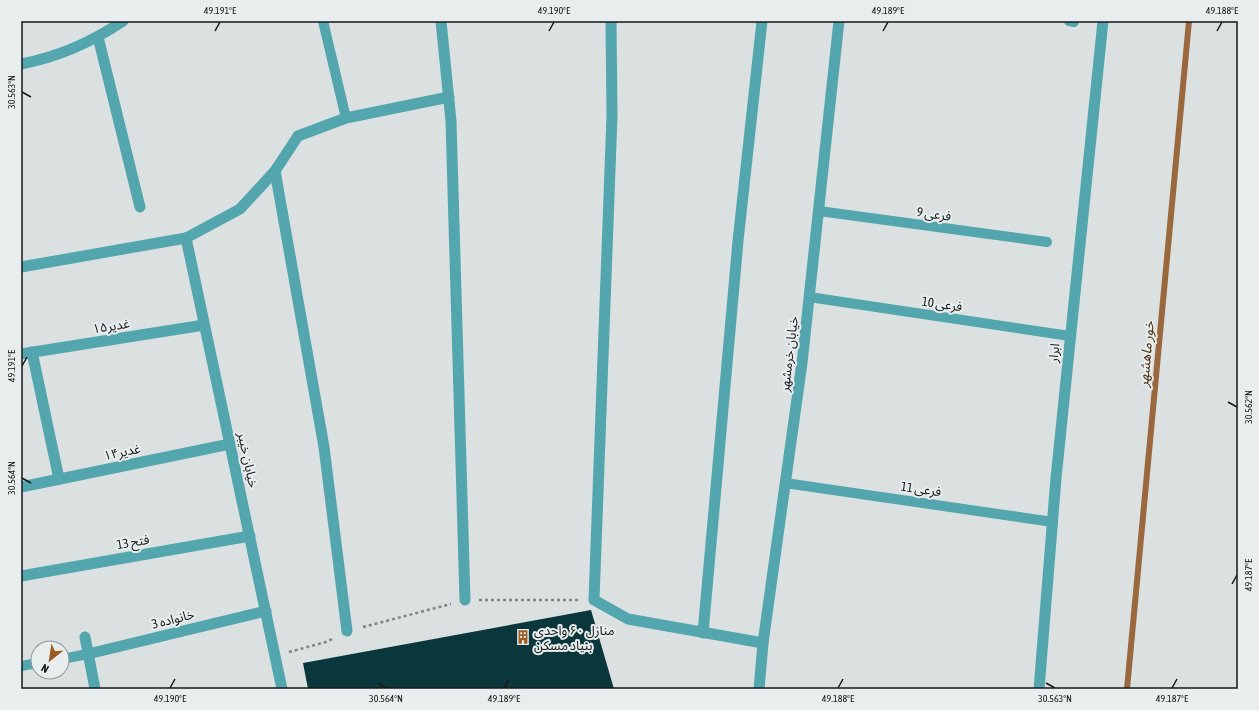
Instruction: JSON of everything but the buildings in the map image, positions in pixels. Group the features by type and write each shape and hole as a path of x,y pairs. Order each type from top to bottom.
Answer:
{"street":[{"path":"21,64 45,60 98,37 123,21"},
{"path":"441,21 451,121 465,600"},
{"path":"611,21 612,116 594,600 628,619 763,643"},
{"path":"703,633 738,241 762,21"},
{"name":"خیابان خرمشهر","path":"759,689 763,643 802,363 839,21"},
{"name":"ابرار","path":"1039,689 1056,478 1103,21"},
{"path":"98,37 140,207"},
{"path":"21,267 186,238 240,209 275,171 298,136 346,118 449,97"},
{"path":"275,171 324,446 347,631"},
{"name":"خیابان خیبر","path":"186,238 282,689"},
{"name":"غدیر۱۵","path":"21,354 204,325"},
{"path":"32,352 59,480"},
{"name":"غدیر۱۴","path":"21,487 230,444"},
{"name":"فتح 13","path":"21,576 250,536"},
{"name":"خانواده 3","path":"88,654 266,611"},
{"path":"85,637 95,689"}],"lane":[{"path":"324,21 346,118"},
{"name":"فرعی 9","path":"819,211 1047,242"},
{"name":"فرعی 10","path":"809,297 1070,336"},
{"name":"فرعی 11","path":"785,483 1053,522"},
{"path":"70,657 88,654"}],"path":[{"path":"275,656 326,642 347,631 465,600 594,600"}],"waterway":[{"name":"خور ماهشهر","path":"1127,689 1189,21"}],"place":[{"name":"منازل ۶۰ واحدی بنیاد مسکن","path":"523,637"}]}
